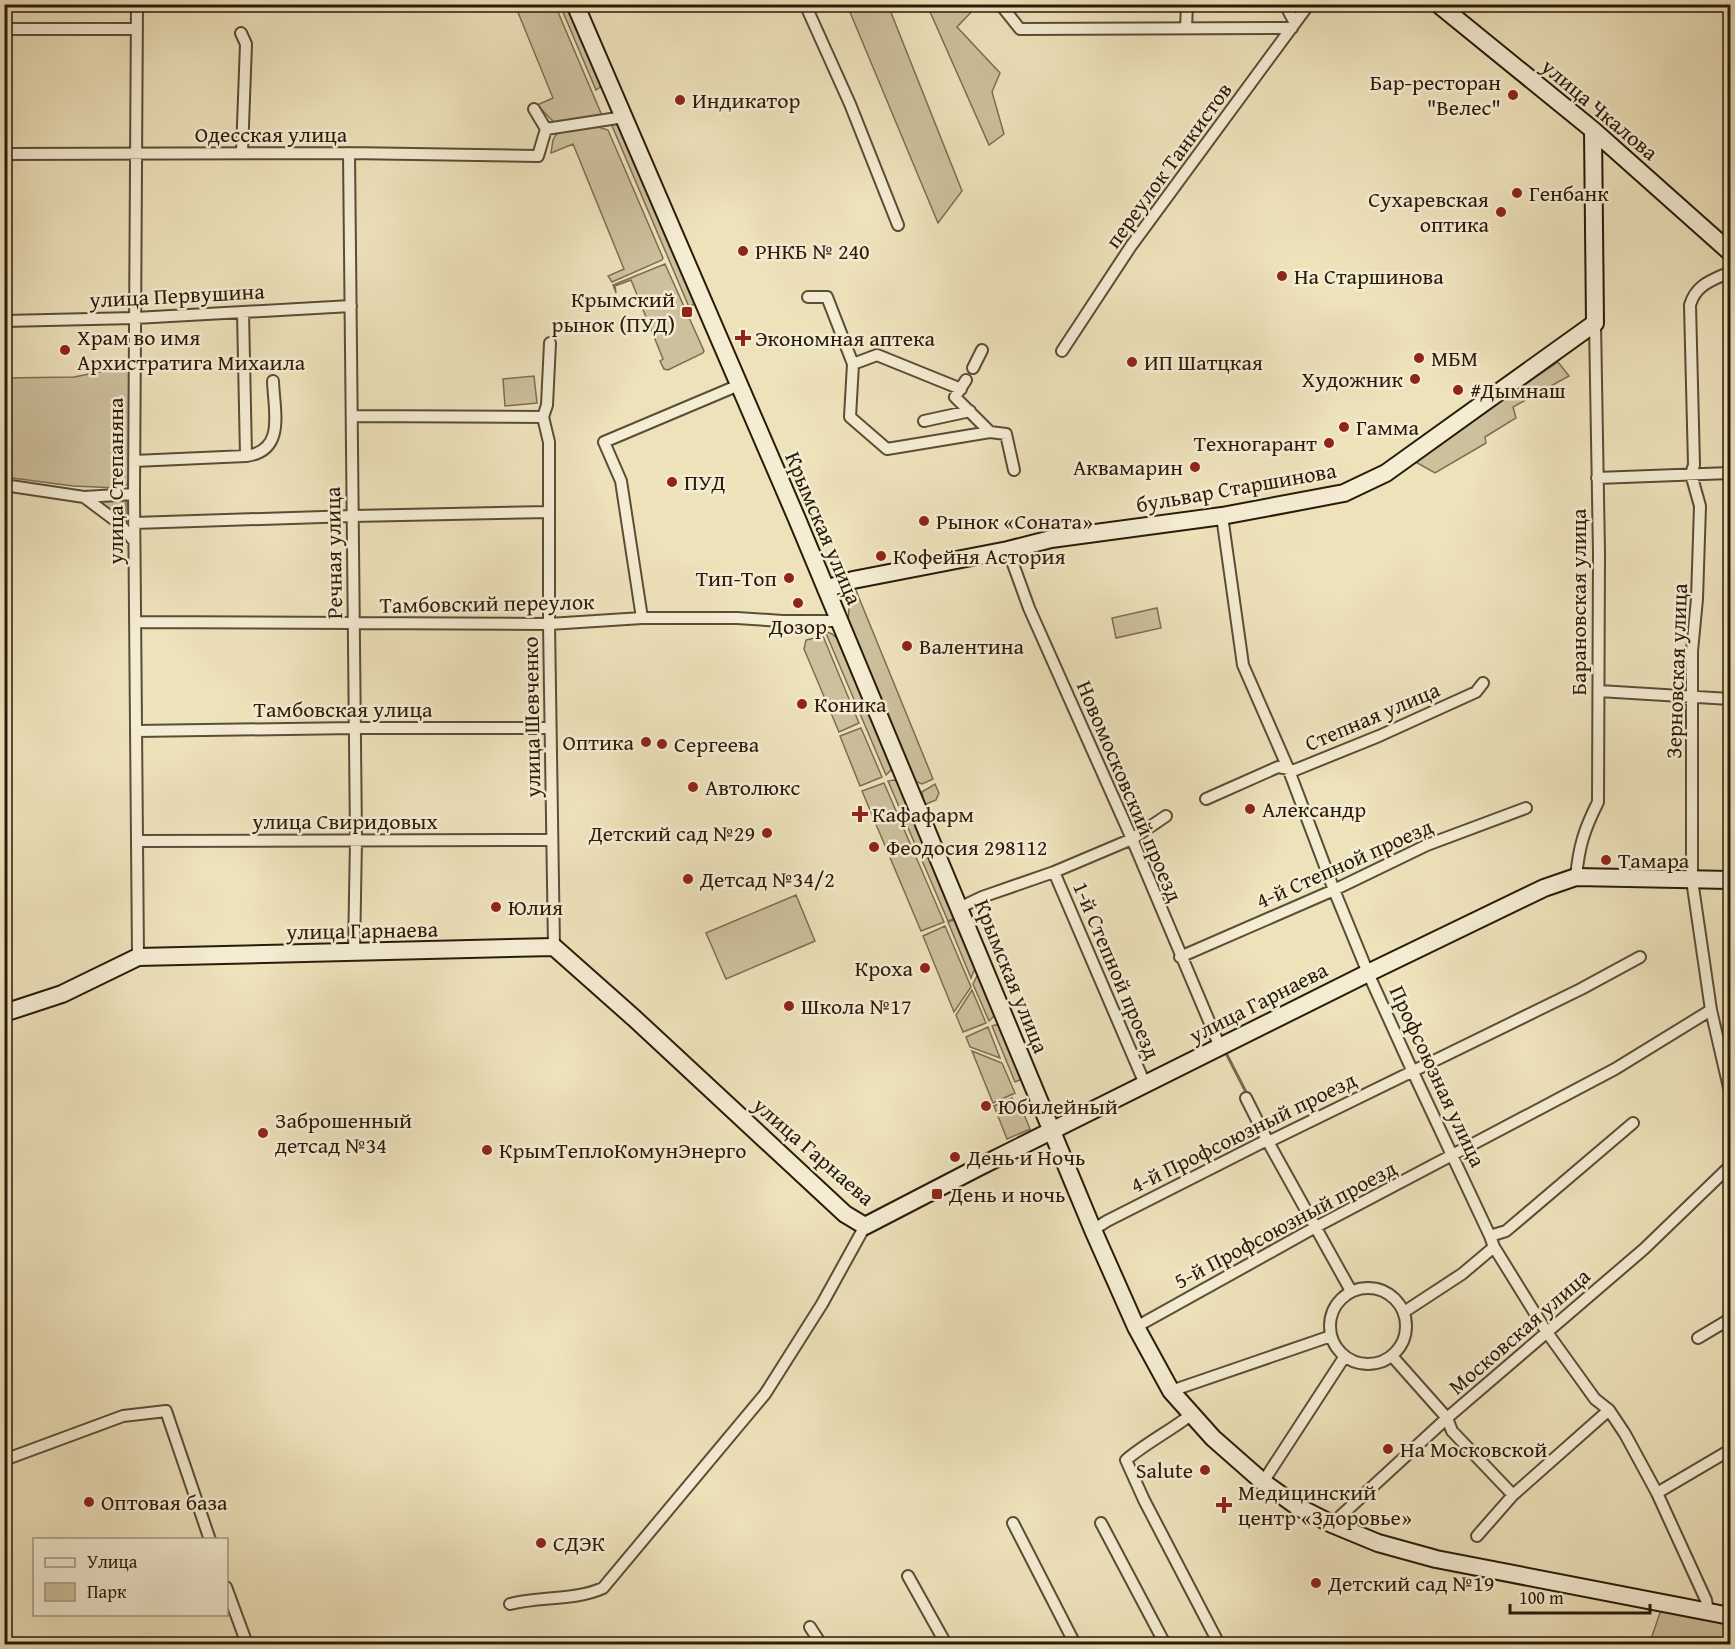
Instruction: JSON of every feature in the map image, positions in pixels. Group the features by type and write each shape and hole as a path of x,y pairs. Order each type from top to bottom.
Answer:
{"street":[{"name":"улица Степаняна","path":"137,4 134,542 138,957"},
{"name":"Крымская улица","path":"575,4 826,590 1092,1230 1136,1327 1171,1390 1213,1438 1263,1482 1298,1507 1378,1543 1436,1559 1731,1616"},
{"path":"805,4 850,104 898,225"},
{"path":"1186,28 1187,4"},
{"path":"1000,5 1020,29 1293,26 1289,4"},
{"name":"переулок Танкистов","path":"1062,351 1131,246 1309,4"},
{"name":"улица Чкалова","path":"1438,4 1593,130 1731,252"},
{"path":"4,29 137,29"},
{"path":"241,33 246,44 242,152"},
{"path":"534,108 546,129 624,117"},
{"name":"Одесская улица","path":"4,154 242,152 538,156 546,129"},
{"path":"1593,130 1595,323"},
{"name":"Речная улица","path":"349,153 356,840 354,953"},
{"name":"Зерновская улица","path":"1731,272 1700,286 1690,305 1694,465 1691,474 1700,506 1697,599 1692,651 1692,880 1711,1010 1731,1092"},
{"path":"808,297 827,297 853,364 850,417 887,449 990,432 1006,434 1014,470"},
{"name":"улица Первушина","path":"4,321 135,318 351,306"},
{"path":"243,312 246,456"},
{"name":"Барановская улица","path":"1576,877 1579,847 1598,802 1595,323"},
{"name":"бульвар Старшинова","path":"826,590 853,580 1008,550 1051,539 1222,516 1344,493 1386,473 1595,323"},
{"name":"улица Шевченко","path":"550,344 547,405 543,417 549,442 550,728 554,947"},
{"path":"973,368 982,350"},
{"path":"853,364 877,355 964,384 955,397 990,432"},
{"path":"134,461 259,454 267,449 275,434 273,381"},
{"path":"642,618 621,481 604,442 739,385"},
{"path":"924,421 969,411"},
{"path":"352,416 543,417"},
{"path":"1597,478 1731,473"},
{"path":"4,485 84,497 134,494"},
{"path":"84,497 120,525 134,542"},
{"path":"134,523 549,512"},
{"name":"Профсоюзная улица","path":"1222,516 1244,665 1288,768 1368,973 1454,1155 1494,1247 1546,1331 1595,1399 1609,1410 1624,1434 1657,1493 1706,1600 1708,1612"},
{"name":"Новомосковский проезд","path":"1008,550 1029,608 1132,839 1220,1047"},
{"name":"Тамбовский переулок","path":"135,622 549,624 642,618 838,621"},
{"name":"Степная улица","path":"1206,799 1278,767 1295,770 1379,736 1476,692 1483,683"},
{"path":"1599,691 1731,699"},
{"name":"Тамбовская улица","path":"136,730 550,728"},
{"name":"4-й Степной проезд","path":"1180,957 1334,890 1427,845 1526,808"},
{"path":"959,908 1132,839 1166,816"},
{"name":"улица Свиридовых","path":"137,841 552,840"},
{"name":"1-й Степной проезд","path":"1054,872 1145,1084"},
{"name":"улица Гарнаева","path":"4,1013 62,994 138,957 554,947 845,1214 865,1226 1368,973 1545,888 1576,877 1731,879"},
{"name":"4-й Профсоюзный проезд","path":"1092,1230 1266,1140 1272,1140 1581,989 1640,957"},
{"name":"5-й Профсоюзный проезд","path":"1136,1327 1314,1228 1615,1069 1711,1010"},
{"path":"1246,1098 1266,1140 1351,1291"},
{"path":"1490,1236 1506,1230 1633,1123"},
{"name":"Московская улица","path":"1332,1524 1447,1418 1644,1249 1731,1166"},
{"path":"510,1604 526,1600 589,1594 603,1588 765,1394 822,1304 865,1226"},
{"path":"1404,1312 1462,1274 1494,1247"},
{"path":"1366,1287 1382,1290 1395,1298 1404,1312 1407,1328 1402,1344 1392,1356 1377,1363 1360,1363 1345,1356 1336,1347 1331,1336 1330,1323 1333,1310 1351,1291 1366,1287"},
{"path":"1698,1338 1731,1319"},
{"path":"1171,1390 1331,1336"},
{"path":"1263,1482 1345,1356"},
{"path":"1392,1356 1447,1418 1452,1431 1513,1496"},
{"path":"1477,1536 1513,1496 1609,1410"},
{"path":"4,1460 123,1416 165,1411 210,1538"},
{"path":"1192,1414 1139,1449 1126,1461 1219,1644"},
{"path":"1657,1493 1731,1450"},
{"path":"1012,1523 1075,1644"},
{"path":"1101,1523 1165,1644"},
{"path":"908,1576 946,1644"},
{"path":"228,1592 247,1644"},
{"path":"810,1626 822,1644"}],"green space":[{"path":"515,5 555,5 603,118 556,124 537,105 553,98"},
{"path":"560,5 568,5 603,85 596,90"},
{"path":"847,5 888,5 962,191 938,223"},
{"path":"927,5 978,5 957,27 1000,73 992,92 1004,134 989,145"},
{"path":"618,120 696,303 689,307 610,121"},
{"path":"595,126 608,130 663,258 612,282 608,276 624,269 573,144 551,153 553,140 558,131"},
{"path":"665,264 704,351 668,370 664,369 660,361 663,359 631,280 615,286 616,293 613,285"},
{"path":"1558,362 1569,376 1513,407 1516,418 1485,437 1486,443 1435,473 1412,460"},
{"path":"124,367 132,372 132,479 129,484 118,488 73,486 5,477 5,378 74,377"},
{"path":"534,376 537,403 505,406 503,379"},
{"path":"95,500 126,500 126,523"},
{"path":"855,588 933,779 922,784 915,781 848,621"},
{"path":"1157,608 1161,628 1116,638 1112,618"},
{"path":"825,631 840,641 892,769 886,775"},
{"path":"823,636 859,723 839,732 804,649 806,640"},
{"path":"861,728 882,777 860,786 840,736"},
{"path":"888,781 899,782 955,915 953,919 948,921"},
{"path":"884,783 944,922 921,931 862,791"},
{"path":"935,784 939,793 936,800 924,805 922,792"},
{"path":"796,895 815,941 726,979 706,933"},
{"path":"956,920 976,966 971,978 948,922"},
{"path":"945,926 971,987 954,1012 923,936"},
{"path":"979,972 996,1014 989,1021 973,984"},
{"path":"972,990 986,1023 963,1032 956,1015"},
{"path":"1000,1025 1024,1078 1015,1082 992,1026"},
{"path":"988,1027 1000,1058 970,1047 966,1037"},
{"path":"972,1051 1002,1063 1015,1093 993,1103"},
{"path":"1012,1098 1015,1104 1019,1102 1030,1129 1007,1139 994,1106"},
{"path":"1661,1610 1730,1624 1730,1644 1651,1644"}],"waterway":[{"path":"1227,1055 1248,1096"},
{"path":"1302,1212 1307,1226"}],"place":[{"name":"Бар-ресторан \"Велес\"","path":"1513,95"},
{"name":"Индикатор","path":"680,100"},
{"name":"Генбанк","path":"1517,193"},
{"name":"Сухаревская оптика","path":"1501,212"},
{"name":"РНКБ № 240","path":"743,251"},
{"name":"На Старшинова","path":"1282,276"},
{"name":"Крымский рынок (ПУД)","path":"687,312"},
{"name":"Экономная аптека","path":"743,338"},
{"name":"Храм во имя Архистратига Михаила","path":"65,350"},
{"name":"МБМ","path":"1419,358"},
{"name":"ИП Шатцкая","path":"1132,362"},
{"name":"Художник","path":"1415,379"},
{"name":"#Дымнаш","path":"1458,390"},
{"name":"Гамма","path":"1344,427"},
{"name":"Техногарант","path":"1329,443"},
{"name":"Аквамарин","path":"1195,467"},
{"name":"ПУД","path":"672,482"},
{"name":"Рынок «Соната»","path":"924,521"},
{"name":"Кофейня Астория","path":"881,556"},
{"name":"Тип-Топ","path":"789,578"},
{"name":"Дозор","path":"798,603"},
{"name":"Валентина","path":"907,646"},
{"name":"Коника","path":"802,704"},
{"name":"Оптика","path":"646,742"},
{"name":"Сергеева","path":"662,744"},
{"name":"Автолюкс","path":"693,787"},
{"name":"Александр","path":"1250,809"},
{"name":"Кафафарм","path":"860,814"},
{"name":"Детский сад №29","path":"767,833"},
{"name":"Феодосия 298112","path":"874,847"},
{"name":"Тамара","path":"1606,860"},
{"name":"Детсад №34/2","path":"688,879"},
{"name":"Юлия","path":"496,907"},
{"name":"Кроха","path":"925,968"},
{"name":"Школа №17","path":"789,1006"},
{"name":"Юбилейный","path":"986,1106"},
{"name":"Заброшенный детсад №34","path":"263,1133"},
{"name":"КрымТеплоКомунЭнерго","path":"487,1150"},
{"name":"День и Ночь","path":"955,1157"},
{"name":"День и ночь","path":"937,1194"},
{"name":"На Московской","path":"1388,1449"},
{"name":"Salute","path":"1205,1470"},
{"name":"Оптовая база","path":"89,1502"},
{"name":"Медицинский центр «Здоровье»","path":"1224,1505"},
{"name":"СДЭК","path":"541,1543"},
{"name":"Детский сад №19","path":"1316,1583"}]}
